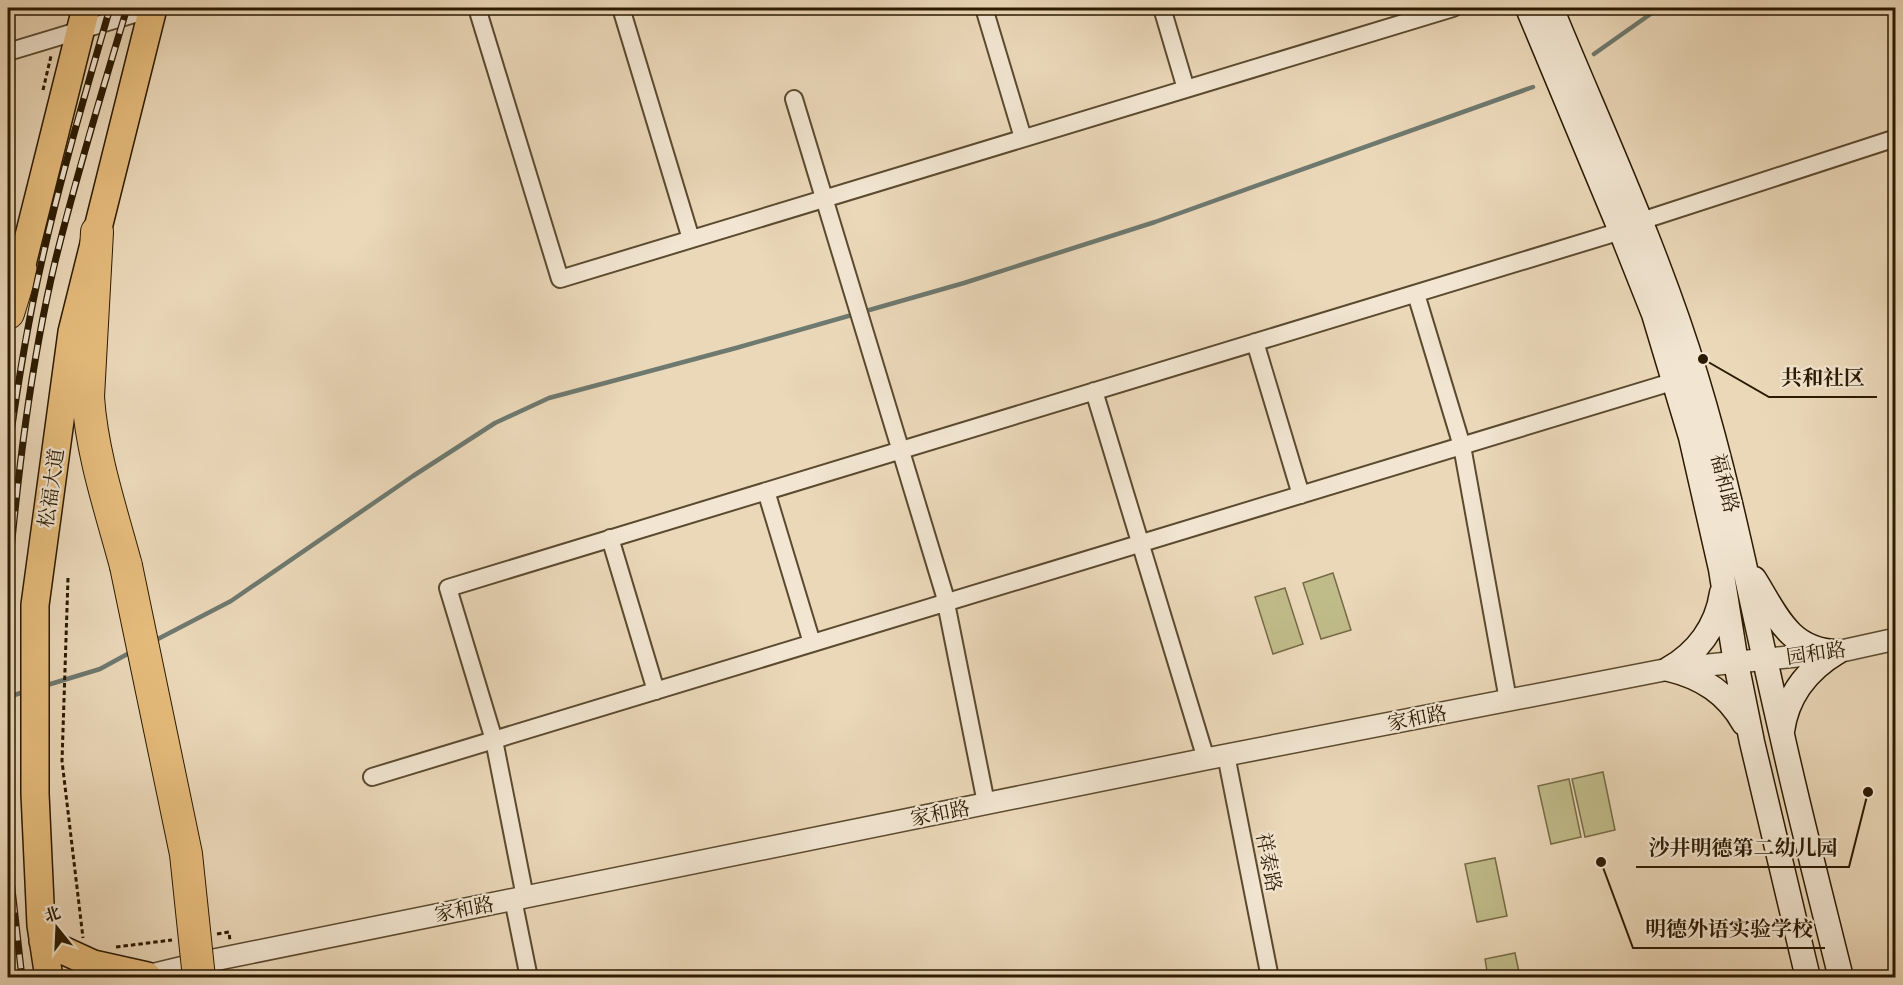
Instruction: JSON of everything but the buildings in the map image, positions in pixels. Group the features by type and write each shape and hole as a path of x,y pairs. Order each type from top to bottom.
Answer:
{"highway":[{"path":"97,232 89,415 99,469 126,566 186,854 199,978"},
{"path":"8,313 21,271"}],"main road":[{"name":"松福大道","path":"49,978 43,940 35,794 36,605 72,332 153,8"},
{"name":"福和路","path":"1528,8 1631,226 1674,307 1697,378 1745,566 1782,735 1841,978"},
{"name":"福和路","path":"1551,8 1631,226 1705,492 1752,742 1808,978"},
{"path":"8,325 83,19"},
{"path":"1745,566 1790,635 1812,649 1837,652"},
{"path":"1669,669 1693,652 1712,626 1722,597 1723,582"},
{"path":"1782,735 1787,707 1801,683 1817,665 1837,652"},
{"path":"1669,669 1700,679 1727,699 1746,727 1752,742"},
{"path":"43,940 93,964 145,977"}],"street":[{"path":"8,52 83,19 153,8"},
{"path":"477,8 560,279 1453,8"},
{"path":"621,8 691,239"},
{"path":"984,8 1023,138"},
{"path":"1162,8 1186,89"},
{"path":"794,99 946,603 986,803"},
{"path":"529,978 494,740 448,588 1416,294 1896,138"},
{"path":"1416,294 1462,446 1508,700"},
{"path":"1255,342 1301,495"},
{"path":"372,777 1675,381"},
{"name":"祥泰路","path":"1094,391 1141,544 1216,757 1270,978"},
{"path":"766,491 812,644"},
{"path":"610,538 656,691"},
{"name":"园和路","path":"1736,663 1837,652 1896,639"},
{"name":"家和路","path":"145,977 234,956 1216,757 1669,669 1736,663"}],"path":[{"path":"68,578 62,761 83,941"},
{"path":"206,935 229,932 234,956"},
{"path":"106,949 173,940"}],"shaded area":[{"path":"1333,573 1351,630 1321,639 1303,583"},
{"path":"1285,588 1303,644 1273,654 1255,597"},
{"path":"1603,772 1615,830 1585,837 1572,779"},
{"path":"1569,779 1581,837 1551,844 1538,786"},
{"path":"1495,858 1507,916 1477,922 1465,864"},
{"path":"1515,953 1520,977 1488,977 1485,959"}],"waterway":[{"path":"1594,54 1659,8"},
{"path":"154,641 231,601 413,476 495,423 549,398 964,283 1155,222 1533,87"},
{"path":"44,686 100,669 133,651"},
{"path":"8,697 27,691"}],"railway":[{"path":"8,454 23,357 49,228 110,8"},
{"path":"8,581 26,421 46,301 72,198 127,8"},
{"path":"8,815 10,871 22,978"}],"place":[{"name":"共和社区","path":"1703,359"},
{"name":"沙井明德第二幼儿园","path":"1868,792"},
{"name":"明德外语实验学校","path":"1601,862"}]}
